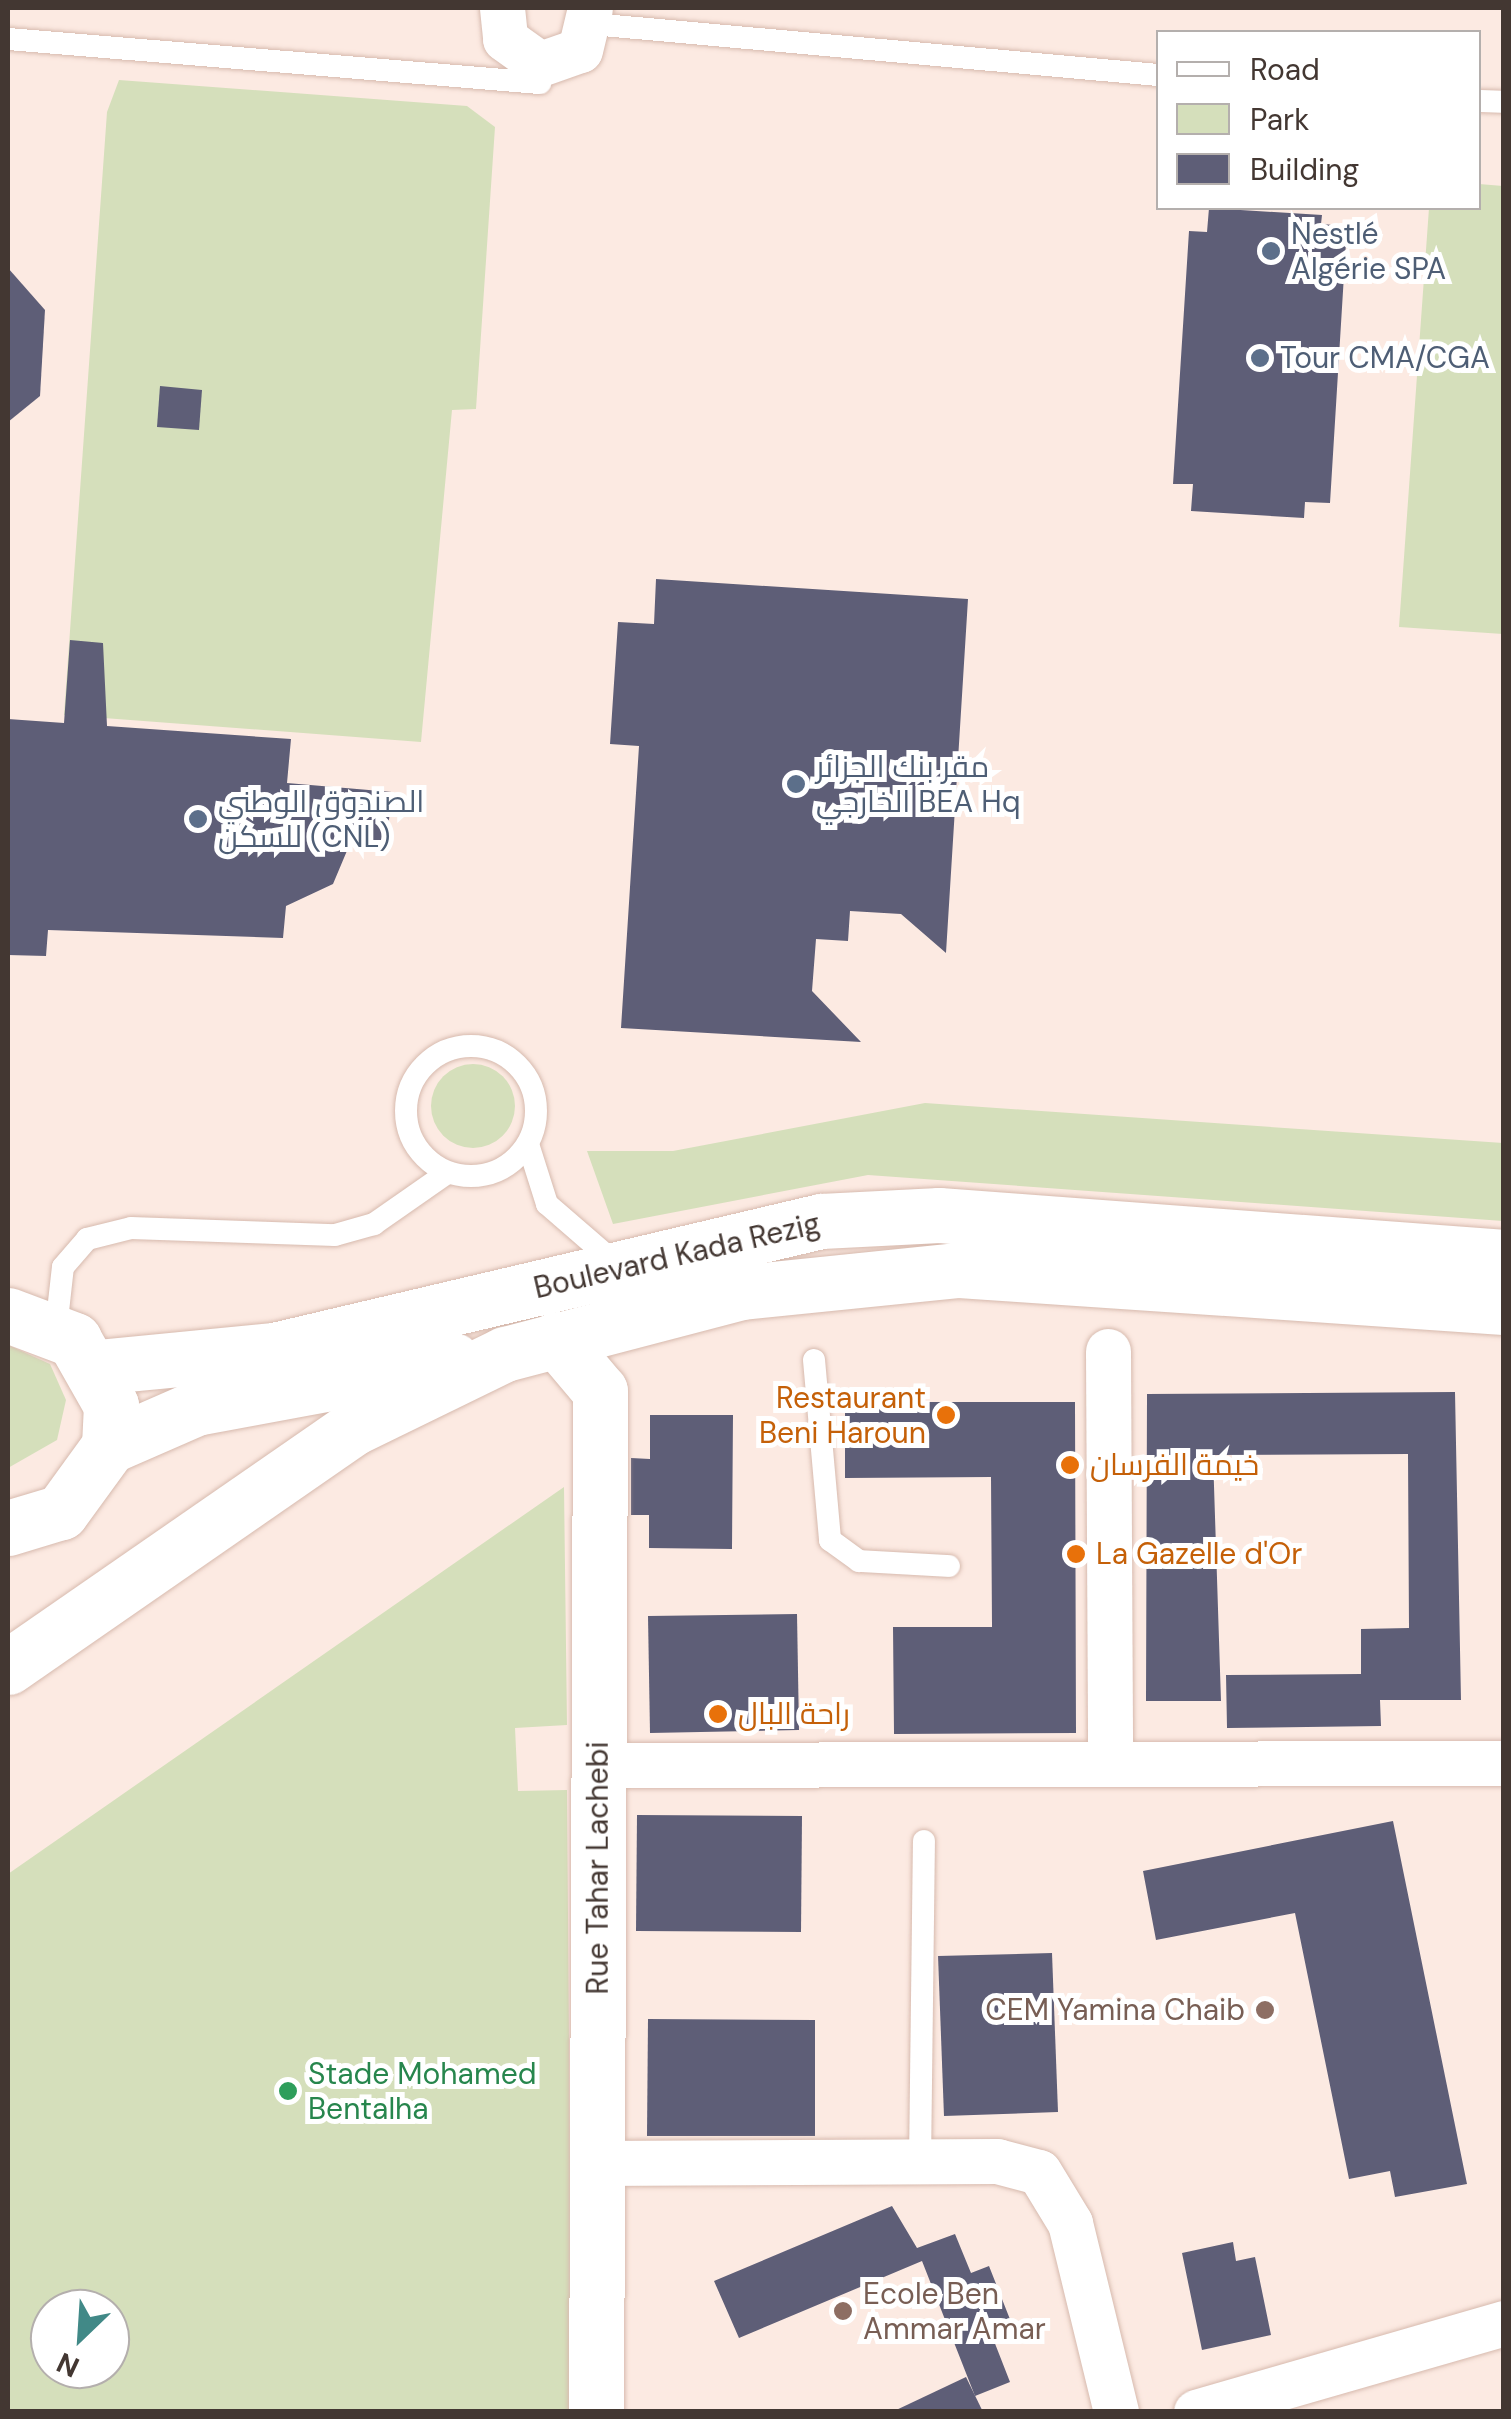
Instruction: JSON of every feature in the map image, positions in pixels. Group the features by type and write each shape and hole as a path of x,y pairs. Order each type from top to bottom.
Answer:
{"main road":[{"name":"Boulevard Kada Rezig","path":"97,1367 274,1350 618,1264 821,1220 940,1215 1504,1257"},
{"name":"Boulevard Kada Rezig","path":"109,1446 196,1408 531,1347 742,1292 959,1270 1504,1307"},
{"path":"12,1533 62,1512 109,1446 111,1405 97,1367 32,1322"},
{"path":"8,1667 353,1428 531,1347"},
{"name":"Rue Tahar Lachebi","path":"531,1347 600,1391 596,2412"}],"street":[{"path":"502,8 505,39 540,64 568,59 591,16"},
{"path":"1108,1351 1110,1764"},
{"path":"599,1765 1504,1762"},
{"path":"595,2163 997,2162 1038,2172 1070,2224 1116,2412"},
{"path":"1196,2412 1504,2323"}],"lane":[{"path":"591,16 1156,75"},
{"path":"8,39 540,83"},
{"path":"447,1173 414,1144 405,1116 413,1080 446,1051 488,1048 521,1069 536,1106 528,1144 566,1230 618,1264"},
{"path":"32,1322 63,1267 87,1239 131,1228 335,1236 389,1215 447,1173 493,1173 528,1144"},
{"path":"814,1360 830,1540 859,1561 949,1566"},
{"path":"920,2162 924,1840"}],"green space":[{"path":"119,80 467,106 495,127 476,409 452,410 421,742 64,715 107,112"},
{"path":"1481,184 1503,186 1503,634 1399,627 1429,210 1481,210"},
{"path":"473,1064 489,1067 503,1076 512,1090 512,1122 503,1136 489,1145 473,1148 457,1145 443,1136 434,1122 431,1106 434,1090 443,1076 457,1067"},
{"path":"925,1103 1503,1143 1503,1221 868,1175 613,1224 587,1151 673,1151"},
{"path":"8,1345 50,1364 66,1400 57,1440 8,1468"},
{"name":"Stade Mohamed Bentalha","path":"564,1487 567,1725 515,1728 518,1791 567,1790 572,2411 8,2411 8,1874"}],"building":[{"name":"Tour CMA/CGA","path":"1209,210 1322,215 1321,224 1347,226 1330,503 1305,502 1304,518 1191,511 1193,484 1173,484 1189,231 1207,232"},
{"path":"8,268 45,310 40,396 8,422"},
{"path":"160,386 202,390 199,430 157,427"},
{"name":"مقر بنك الجزائر الخارجي BEA Hq","path":"656,579 968,599 946,953 901,914 850,911 848,941 816,939 812,991 861,1042 621,1028 639,746 610,744 618,622 654,624"},
{"name":"الصندوق الوطني للسكن (CNL)","path":"70,640 103,643 107,726 291,739 287,783 392,792 386,847 349,846 333,884 286,906 283,938 48,930 46,956 8,955 8,719 64,723"},
{"path":"1455,1392 1461,1700 1380,1700 1381,1726 1227,1728 1226,1675 1361,1674 1361,1629 1409,1628 1408,1454 1213,1455 1221,1701 1146,1701 1147,1394"},
{"path":"845,1402 1075,1402 1076,1733 894,1734 893,1627 992,1627 991,1477 845,1478"},
{"path":"650,1415 733,1415 732,1549 649,1548 649,1515 631,1515 631,1458 650,1459"},
{"path":"797,1614 799,1730 650,1733 648,1616"},
{"path":"637,1815 802,1816 801,1932 636,1931"},
{"path":"1393,1821 1467,2184 1395,2197 1390,2171 1349,2179 1295,1913 1156,1940 1143,1871"},
{"path":"1052,1953 1058,2112 944,2116 938,1956"},
{"path":"648,2019 815,2020 815,2136 647,2136"},
{"path":"892,2206 917,2248 955,2234 971,2273 989,2266 1015,2332 994,2341 1010,2382 975,2396 922,2261 739,2338 714,2281"},
{"path":"1233,2242 1236,2261 1255,2257 1271,2335 1202,2350 1182,2253"},
{"path":"966,2377 983,2412 892,2412"}],"place":[{"name":"Nestlé Algérie SPA","path":"1271,251"},
{"name":"Tour CMA/CGA","path":"1260,358"},
{"name":"مقر بنك الجزائر الخارجي BEA Hq","path":"796,784"},
{"name":"الصندوق الوطني للسكن (CNL)","path":"198,819"},
{"name":"Restaurant Beni Haroun","path":"946,1415"},
{"name":"خيمة الفرسان","path":"1070,1465"},
{"name":"La Gazelle d'Or","path":"1076,1554"},
{"name":"راحة البال","path":"718,1714"},
{"name":"CEM Yamina Chaib","path":"1265,2010"},
{"name":"Stade Mohamed Bentalha","path":"288,2091"},
{"name":"Ecole Ben Ammar Amar","path":"843,2311"}]}
